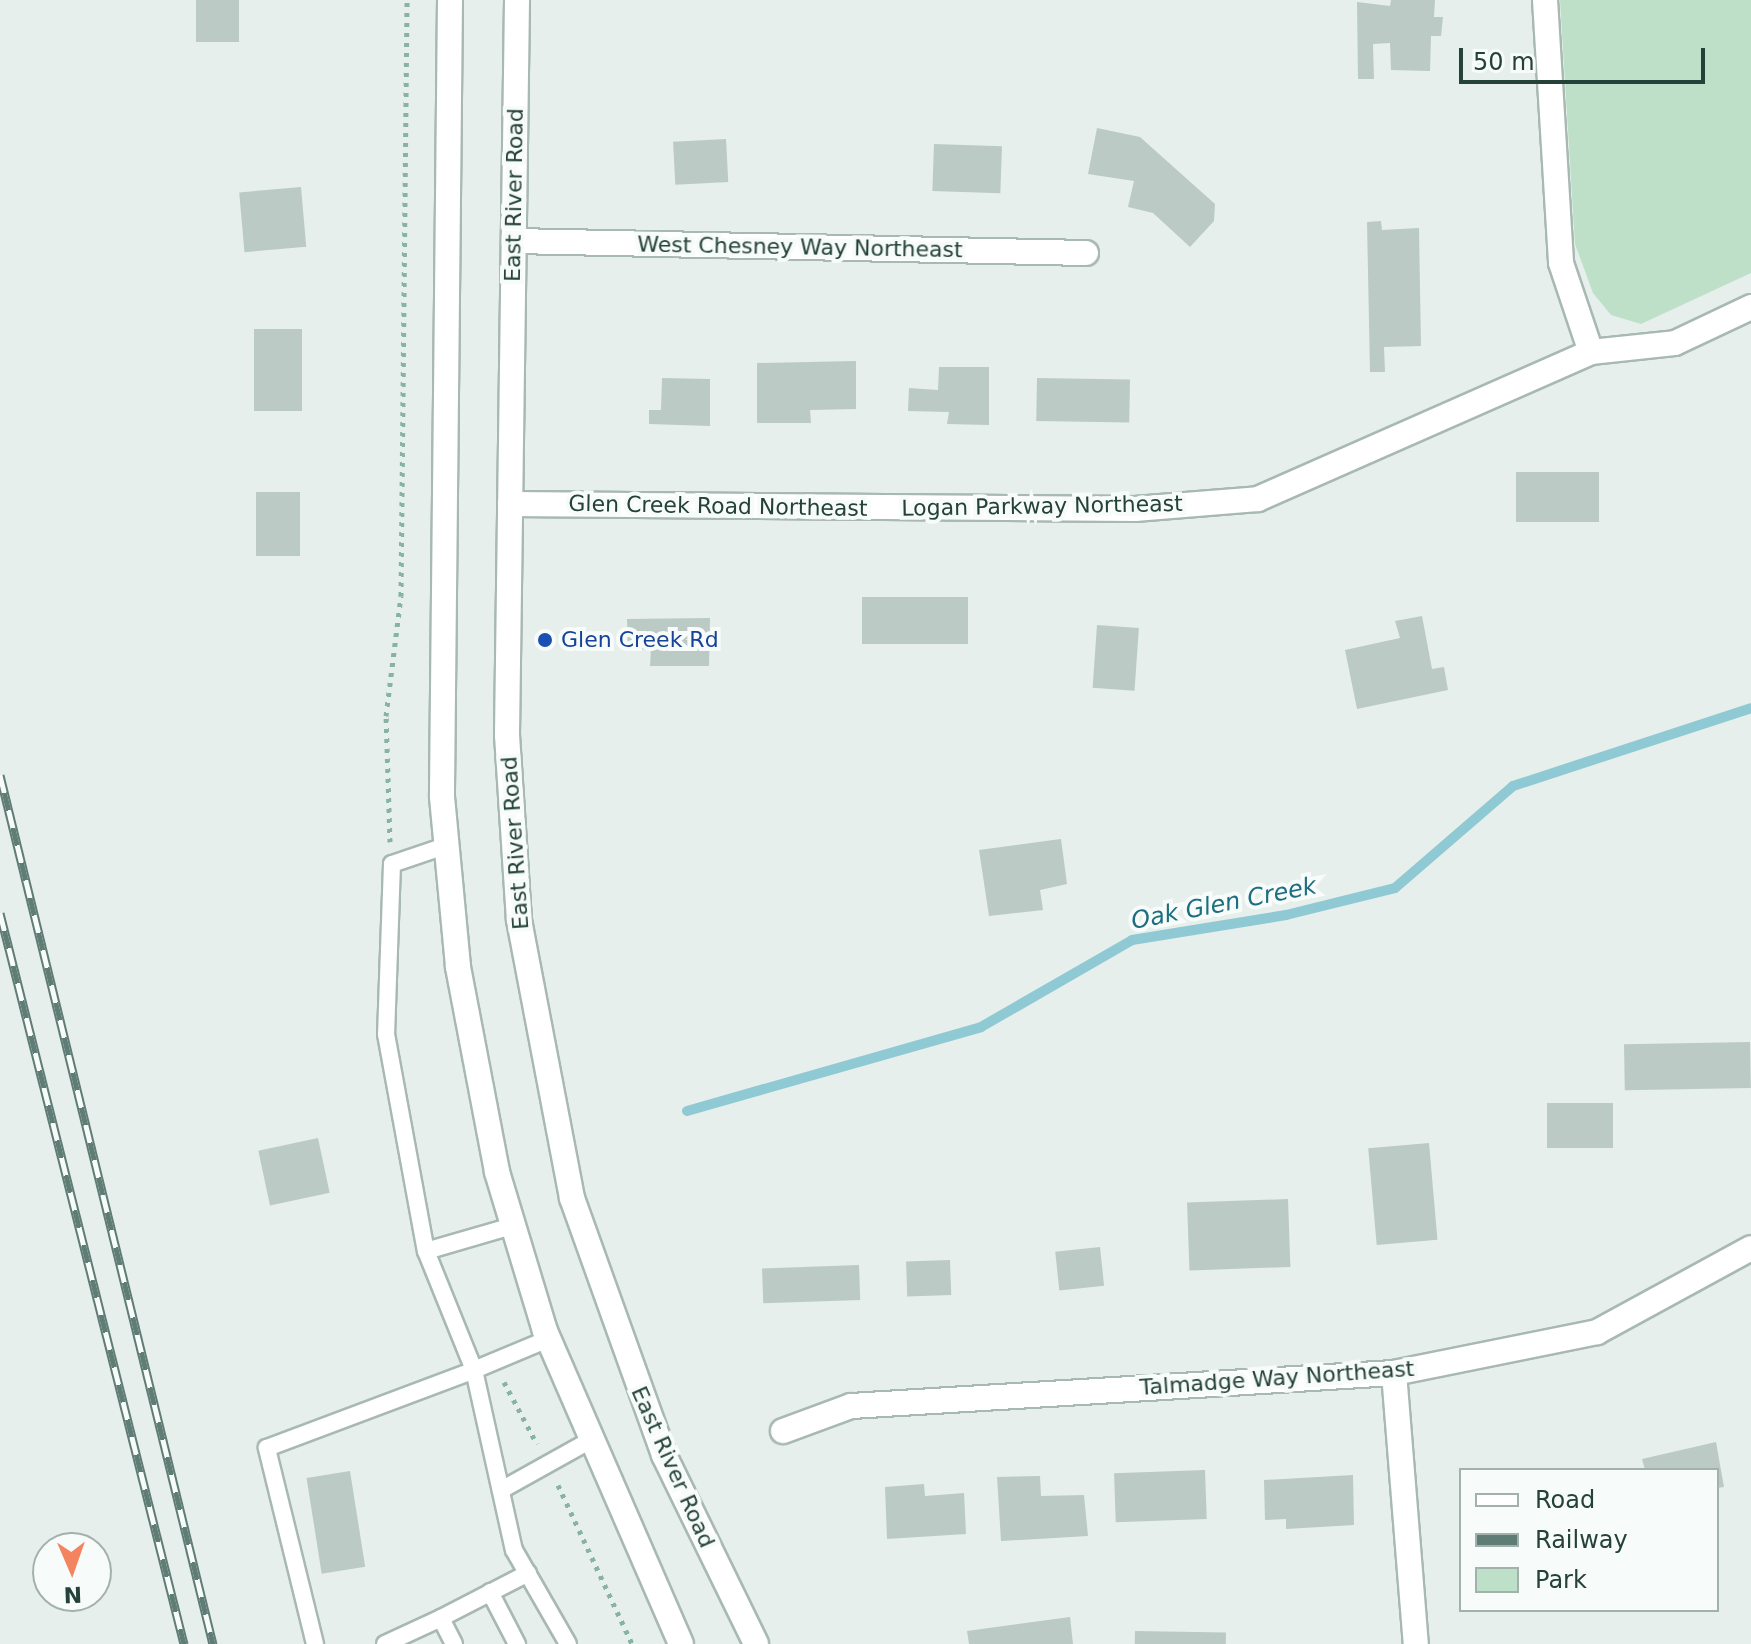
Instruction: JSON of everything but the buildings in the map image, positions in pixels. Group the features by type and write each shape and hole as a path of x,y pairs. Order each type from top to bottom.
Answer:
{"street":[{"path":"450,0 441,539 445,846 475,1070 512,1226 548,1339 589,1441 681,1644"},
{"name":"East River Road","path":"517,0 514,241 518,504 512,836 535,1017 572,1198 664,1455 756,1644"},
{"path":"1545,0 1561,263 1591,352"},
{"name":"West Chesney Way Northeast","path":"514,241 1086,253"},
{"name":"Logan Parkway Northeast","path":"572,505 1135,509 1258,499 1591,352 1675,343 1751,307"},
{"name":"Glen Creek Road Northeast","path":"518,504 1119,510"},
{"name":"Talmadge Way Northeast","path":"783,1431 851,1406 1394,1373 1597,1332 1751,1248"},
{"path":"1394,1373 1416,1644"}],"lane":[{"path":"445,846 392,864 386,1034 426,1251 474,1370 501,1490 528,1573 568,1644"},
{"path":"426,1251 512,1226"},
{"path":"315,1644 267,1448 548,1339"},
{"path":"501,1490 589,1441"},
{"path":"385,1644 528,1573"},
{"path":"490,1592 517,1644"},
{"path":"441,1618 454,1644"}],"green space":[{"path":"1560,0 1751,0 1751,273 1641,324 1611,315 1593,293 1575,244"}],"waterway":[{"name":"Oak Glen Creek","path":"687,1111 981,1027 1132,940 1286,915 1395,888 1513,786 1751,708"}],"railway":[{"path":"0,775 213,1644"},
{"path":"0,913 184,1644"}],"place":[{"name":"Glen Creek Rd","path":"545,640"}]}
